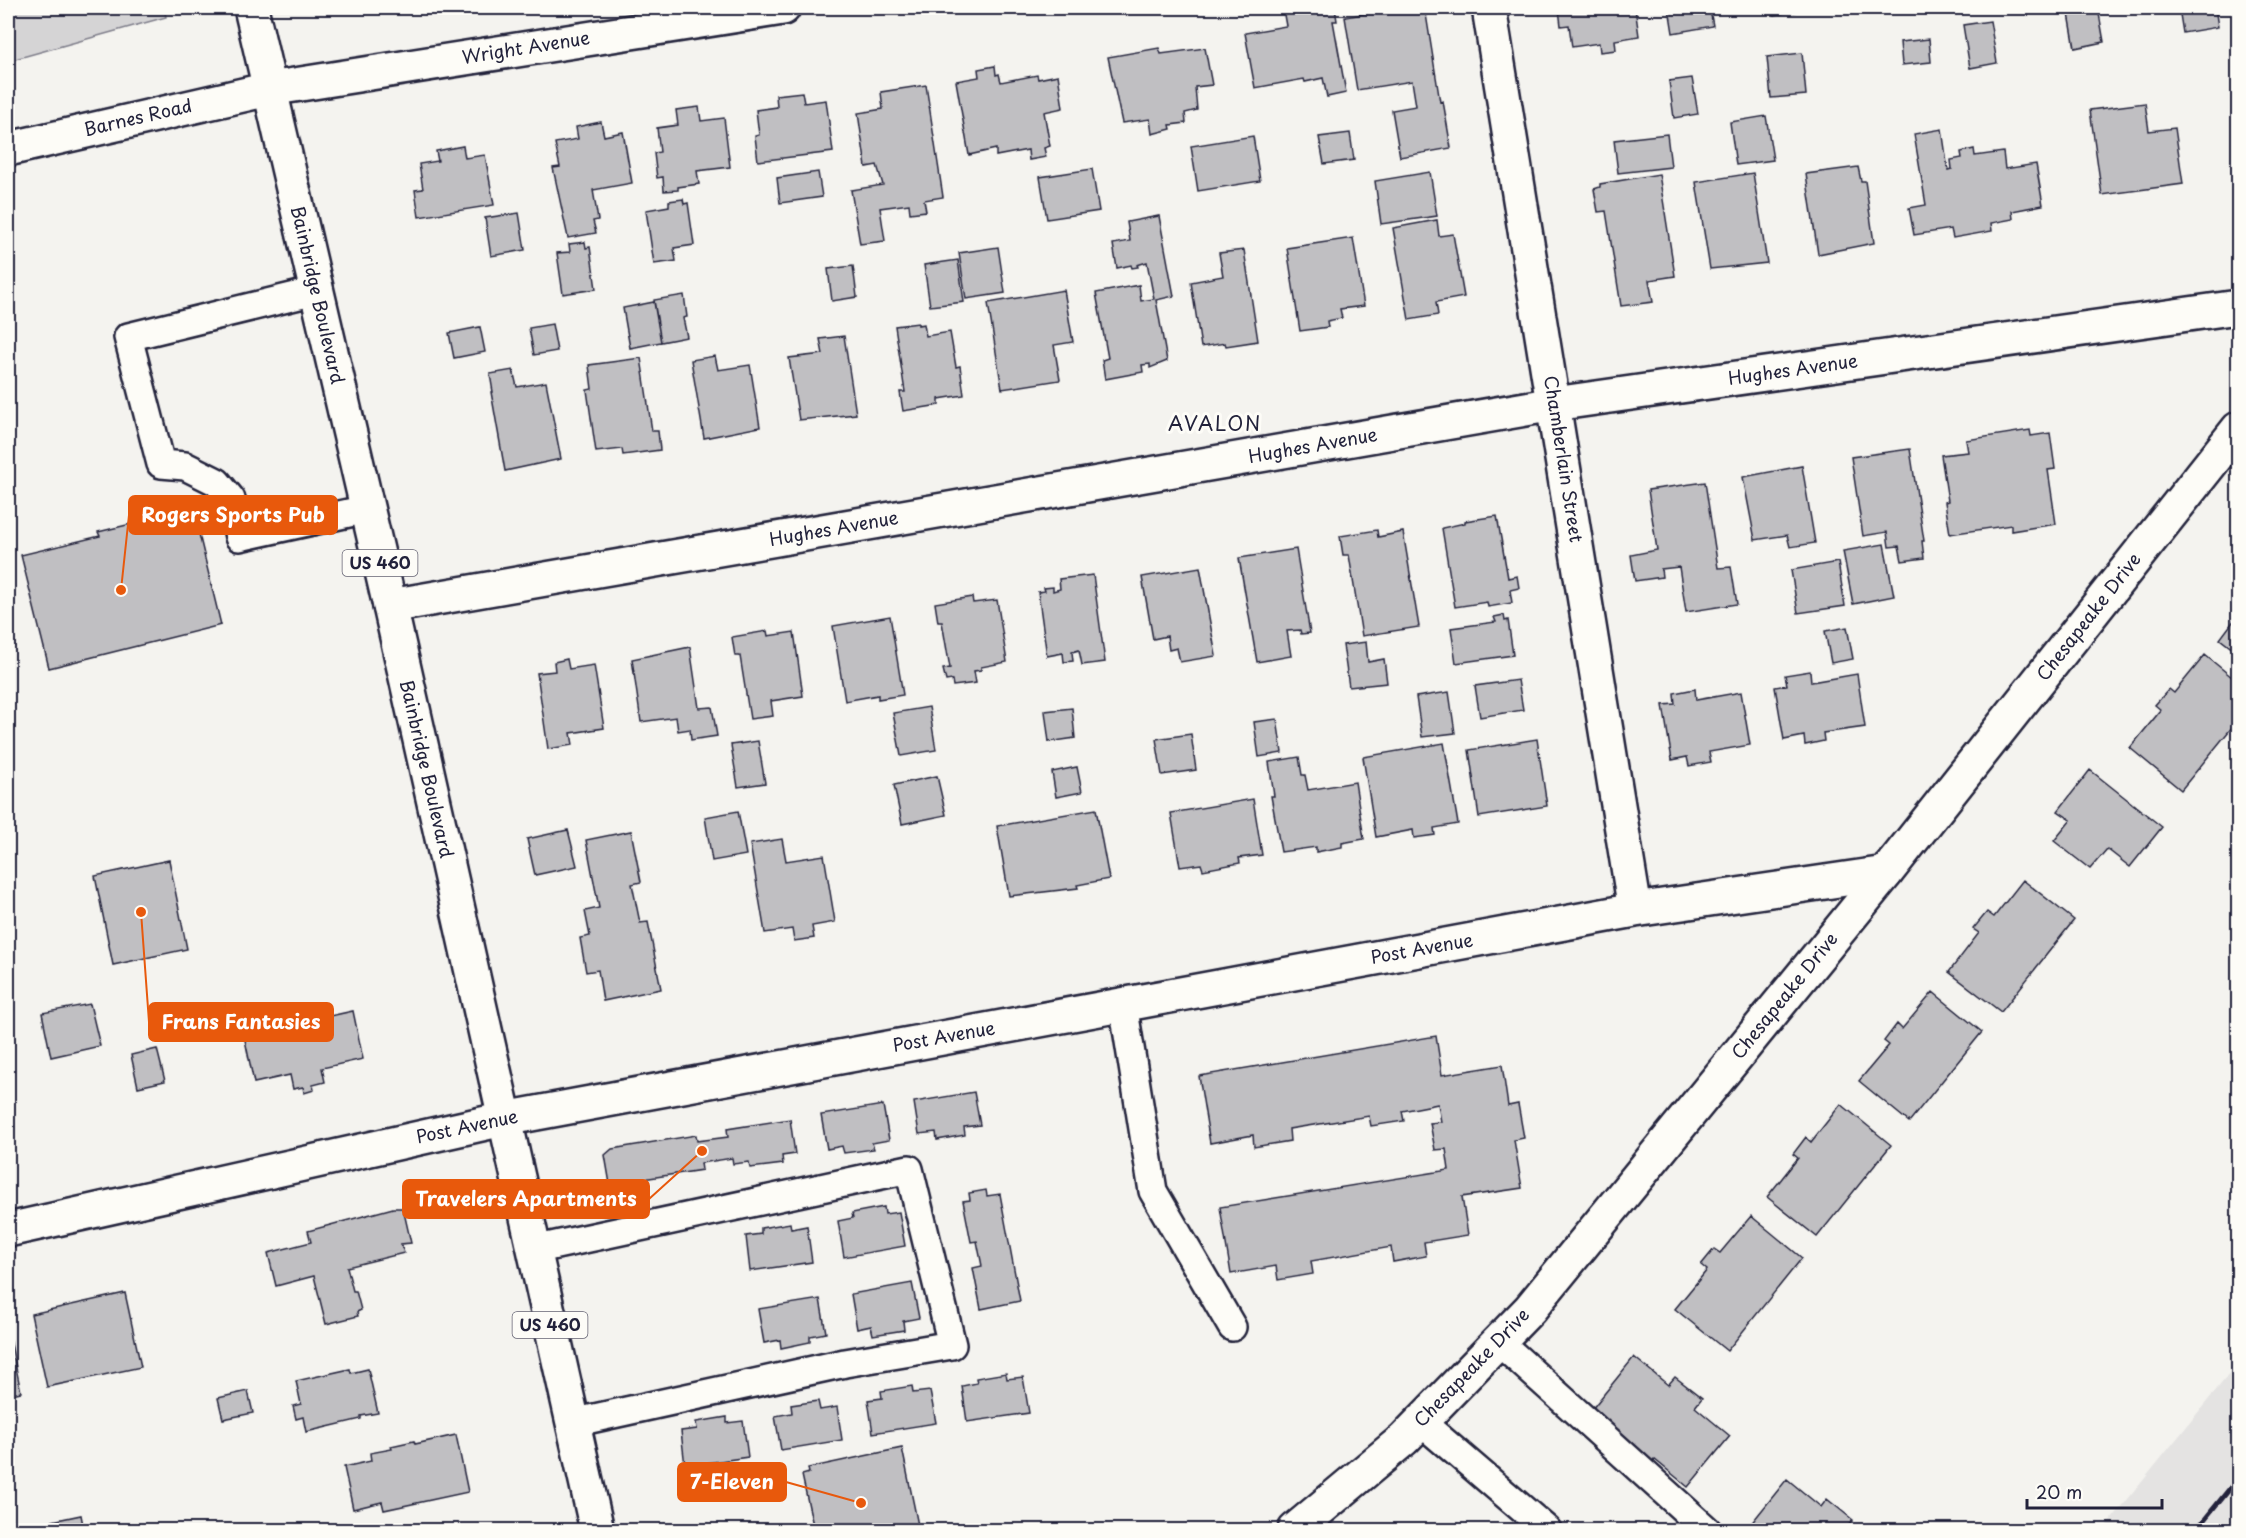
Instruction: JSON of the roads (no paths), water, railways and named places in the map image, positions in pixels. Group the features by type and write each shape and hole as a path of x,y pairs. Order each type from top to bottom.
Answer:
{"street":[{"name":"Bainbridge Boulevard","path":"251,8 390,606 597,1530"},
{"name":"Wright Avenue","path":"268,89 783,8"},
{"name":"Chamberlain Street","path":"1489,8 1635,910"},
{"name":"Barnes Road","path":"8,149 268,89"},
{"name":"Hughes Avenue","path":"390,606 1554,404 2238,307"},
{"name":"Chesapeake Drive","path":"1295,1530 1404,1439 1530,1309 1886,873 2238,429"},
{"name":"Post Avenue","path":"8,1230 504,1119 1635,910 1886,873"}],"lane":[{"path":"316,291 128,337 161,464 185,466 217,482 231,499 239,537 367,509"},
{"path":"1123,1004 1153,1191 1232,1327"},
{"path":"533,1250 909,1169 952,1345 845,1363 572,1423"},
{"path":"1498,1342 1707,1530"},
{"path":"1421,1422 1547,1530"}],"railway":[{"path":"2196,1530 2238,1478"}],"place":[{"name":"Rogers Sports Pub","path":"121,590"},
{"name":"Frans Fantasies","path":"141,912"},
{"name":"Travelers Apartments","path":"702,1151"},
{"name":"7-Eleven","path":"861,1503"}],"district":[{"name":"AVALON","path":"1215,424"}]}
